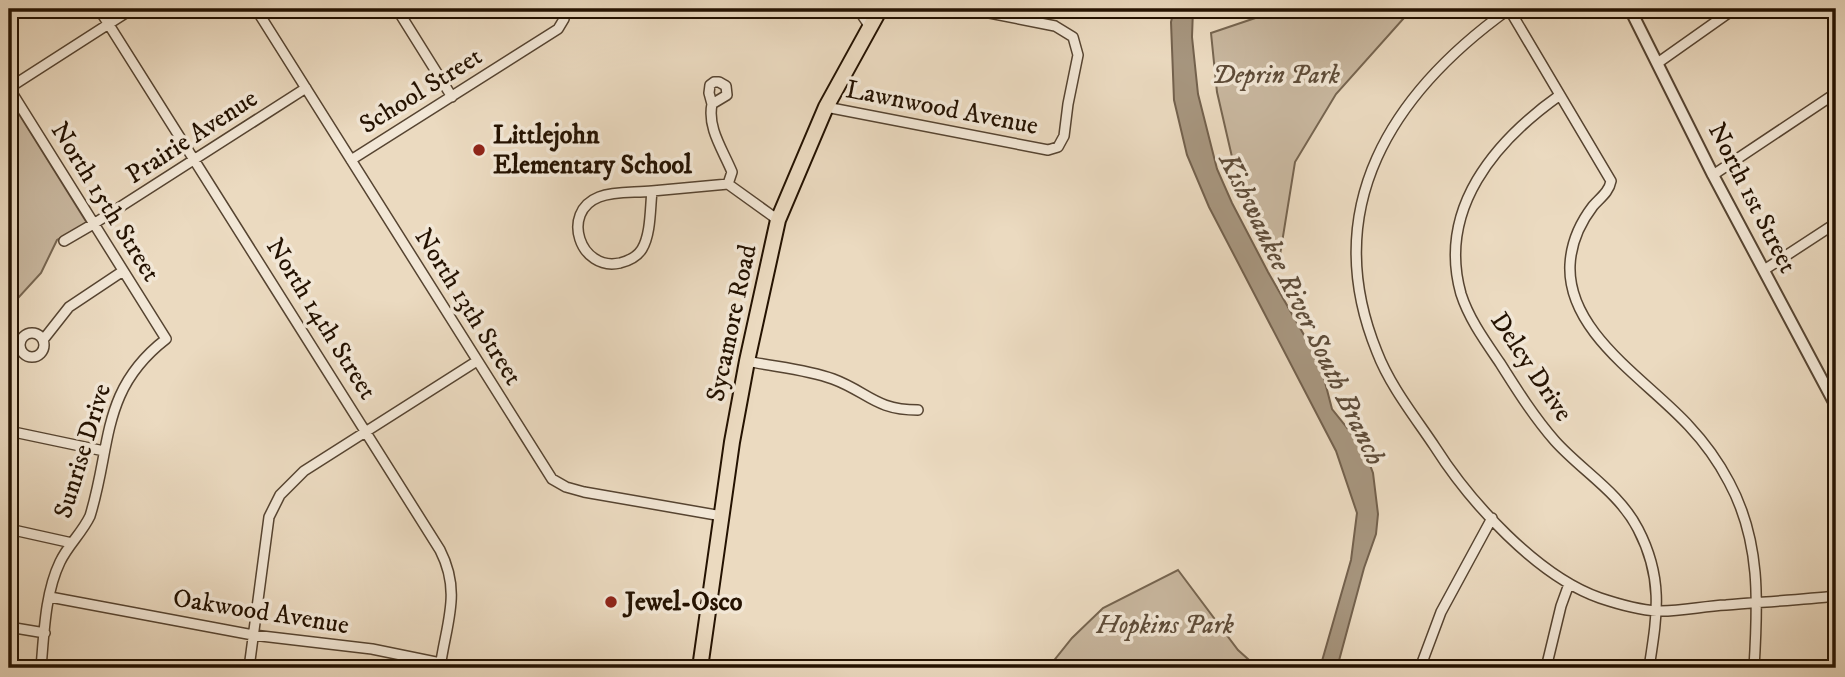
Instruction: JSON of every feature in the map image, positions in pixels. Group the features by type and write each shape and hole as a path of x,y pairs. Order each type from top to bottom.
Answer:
{"main road":[{"name":"Sycamore Road","path":"700,668 747,361 778,220 825,107 880,9"}],"street":[{"name":"North 14th Street","path":"99,9 440,550 450,572 451,607 441,666"},
{"path":"9,88 132,9"},
{"name":"North 13th Street","path":"256,9 546,470 559,483 584,492 722,516"},
{"path":"397,9 453,97"},
{"name":"School Street","path":"351,160 550,35 563,23 565,15 562,9"},
{"path":"858,9 870,27"},
{"name":"Lawnwood Avenue","path":"825,107 1048,150 1055,149 1065,136 1078,55 1073,37 1055,26 1037,21 970,9"},
{"path":"1754,668 1758,604 1755,560 1740,506 1718,463 1684,420 1594,333 1575,301 1570,266 1573,243 1584,219 1608,190 1611,181 1508,9 1446,60 1419,89 1392,127 1378,153 1366,187 1356,248 1362,306 1380,360 1443,460 1492,519 1530,554 1569,584 1601,598 1657,611 1758,604 1836,596"},
{"name":"North 1st Street","path":"1630,9 1713,174 1836,406"},
{"path":"1659,62 1734,9"},
{"name":"North 15th Street","path":"9,88 166,339"},
{"name":"Prairie Avenue","path":"64,241 306,88"},
{"path":"1713,174 1836,93"},
{"name":"Delcy Drive","path":"1560,95 1511,136 1485,166 1467,196 1455,251 1461,293 1474,323 1536,417 1558,443 1616,497 1633,519 1654,574 1657,611 1648,668"},
{"path":"712,104 712,125 732,172 727,184"},
{"path":"652,191 646,238 639,253 624,262 609,264 588,254 581,245 578,229 581,214 589,204 601,197 652,191 727,184 778,220"},
{"path":"1764,270 1836,223"},
{"path":"43,340 69,307 123,271"},
{"name":"Sunrise Drive","path":"41,668 50,597 57,570 90,516 114,409 125,382 143,358 166,339"},
{"path":"249,668 270,517 285,488 304,471 477,360"},
{"path":"747,361 822,375 882,405 897,410 918,410"},
{"path":"9,431 104,451"},
{"path":"1420,668 1441,612 1492,519"},
{"path":"9,529 72,543"},
{"path":"1546,668 1569,584"},
{"name":"Oakwood Avenue","path":"50,597 253,635 372,649 441,666 465,668"},
{"path":"9,626 45,634"}],"green space":[{"name":"Deprin Park","path":"1282,9 1412,9 1336,94 1295,162 1280,255 1232,157 1217,92 1211,33"},
{"path":"9,98 87,223 57,240 41,273 9,308"},
{"name":"Hopkins Park","path":"1178,570 1238,650 1258,668 1048,668 1072,638 1103,608"}],"shaded area":[{"path":"1174,9 1193,9 1192,37 1198,94 1217,169 1268,272 1320,363 1332,409 1364,449 1373,473 1378,514 1376,534 1337,668 1320,668 1351,560 1357,513 1336,451 1209,207 1187,155 1174,100 1171,22"}],"place":[{"name":"Littlejohn Elementary School","path":"479,150"},
{"name":"Jewel-Osco","path":"611,602"}],"water label":[{"name":"Kishwaukee River South Branch","path":"1302,309"}]}
